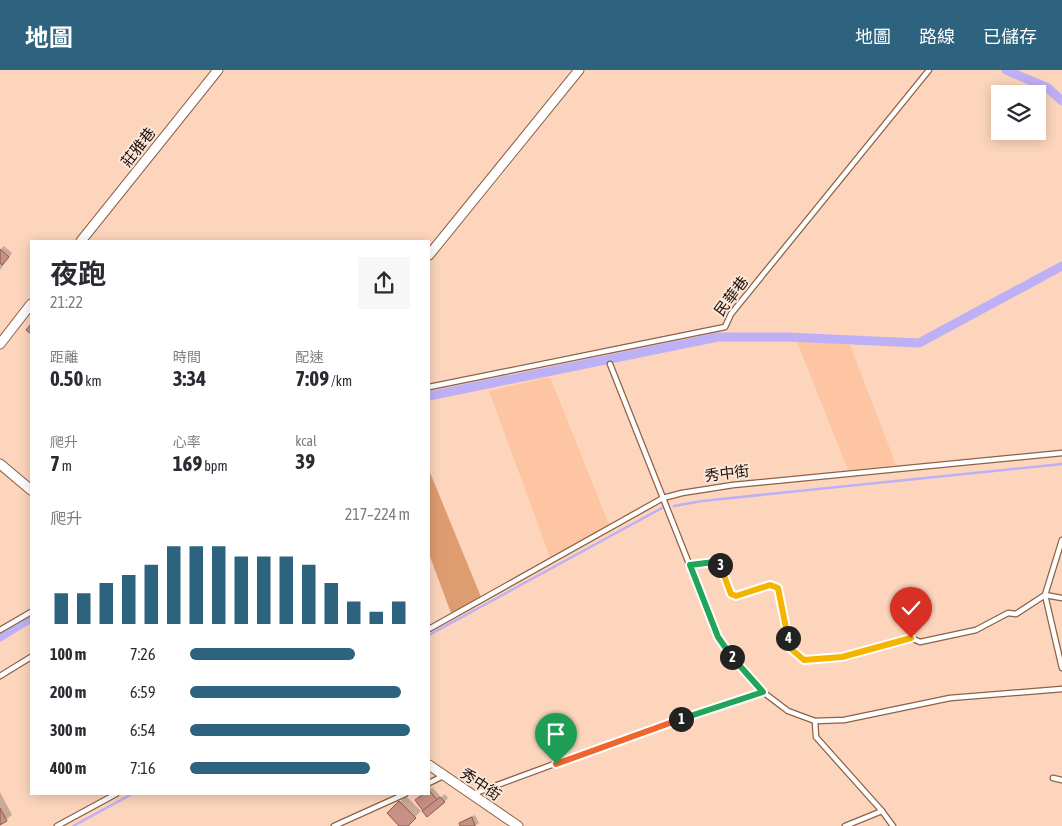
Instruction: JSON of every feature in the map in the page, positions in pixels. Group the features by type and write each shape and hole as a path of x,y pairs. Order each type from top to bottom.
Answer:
{"street":[{"name":"莊雅巷","path":"82,240 218,70"},
{"path":"430,254 578,70"},
{"path":"0,344 30,305"},
{"path":"0,464 30,489"},
{"name":"秀中街","path":"430,766 518,826"}],"lane":[{"name":"民華巷","path":"430,387 726,327 732,314 929,70"},
{"path":"610,364 718,637 763,692 788,711 816,721 857,719 950,698 1062,689"},
{"name":"秀中街","path":"430,628 663,498 733,485 1062,453"},
{"path":"1062,540 1045,595 1062,668"},
{"path":"690,565 720,563 731,594 736,596 770,585 778,588 790,648 804,660 842,657 911,638 920,642 976,630 1008,613 1016,614 1045,595 1062,598"},
{"path":"0,630 30,613"},
{"path":"0,676 30,658"},
{"path":"473,795 622,739 763,692"},
{"path":"816,721 816,737 893,826"},
{"path":"430,783 444,776"},
{"path":"1053,778 1062,780"},
{"path":"57,826 114,795"},
{"path":"334,826 403,795"},
{"path":"844,826 882,811"}],"shaded area":[{"path":"796,339 850,345 896,465 848,470"},
{"path":"550,377 610,527 550,557 489,391"},
{"path":"430,472 481,597 451,613 430,557"}],"building":[{"path":"0,249 9,257 2,265 0,263"},
{"path":"30,325 30,333 26,330"},
{"path":"430,791 437,800 423,811 415,800 422,795 430,795"},
{"path":"440,797 445,802 427,817 422,811"},
{"path":"399,801 416,818 408,826 399,826 387,813"},
{"path":"0,808 7,821 0,825"},
{"path":"472,817 475,826 460,826 459,823"}],"waterway":[{"path":"1006,70 1048,88 1062,101"},
{"path":"430,396 718,337 787,337 919,343 1062,266"},
{"path":"674,506 702,501 1062,464"},
{"path":"430,634 662,508"},
{"path":"0,637 30,619"},
{"path":"73,826 130,795"}],"route":[{"path":"556,764 622,739 763,692 718,637 690,565 720,563 731,594 736,596 770,585 778,588 790,648 804,660 842,657 911,638"}]}
